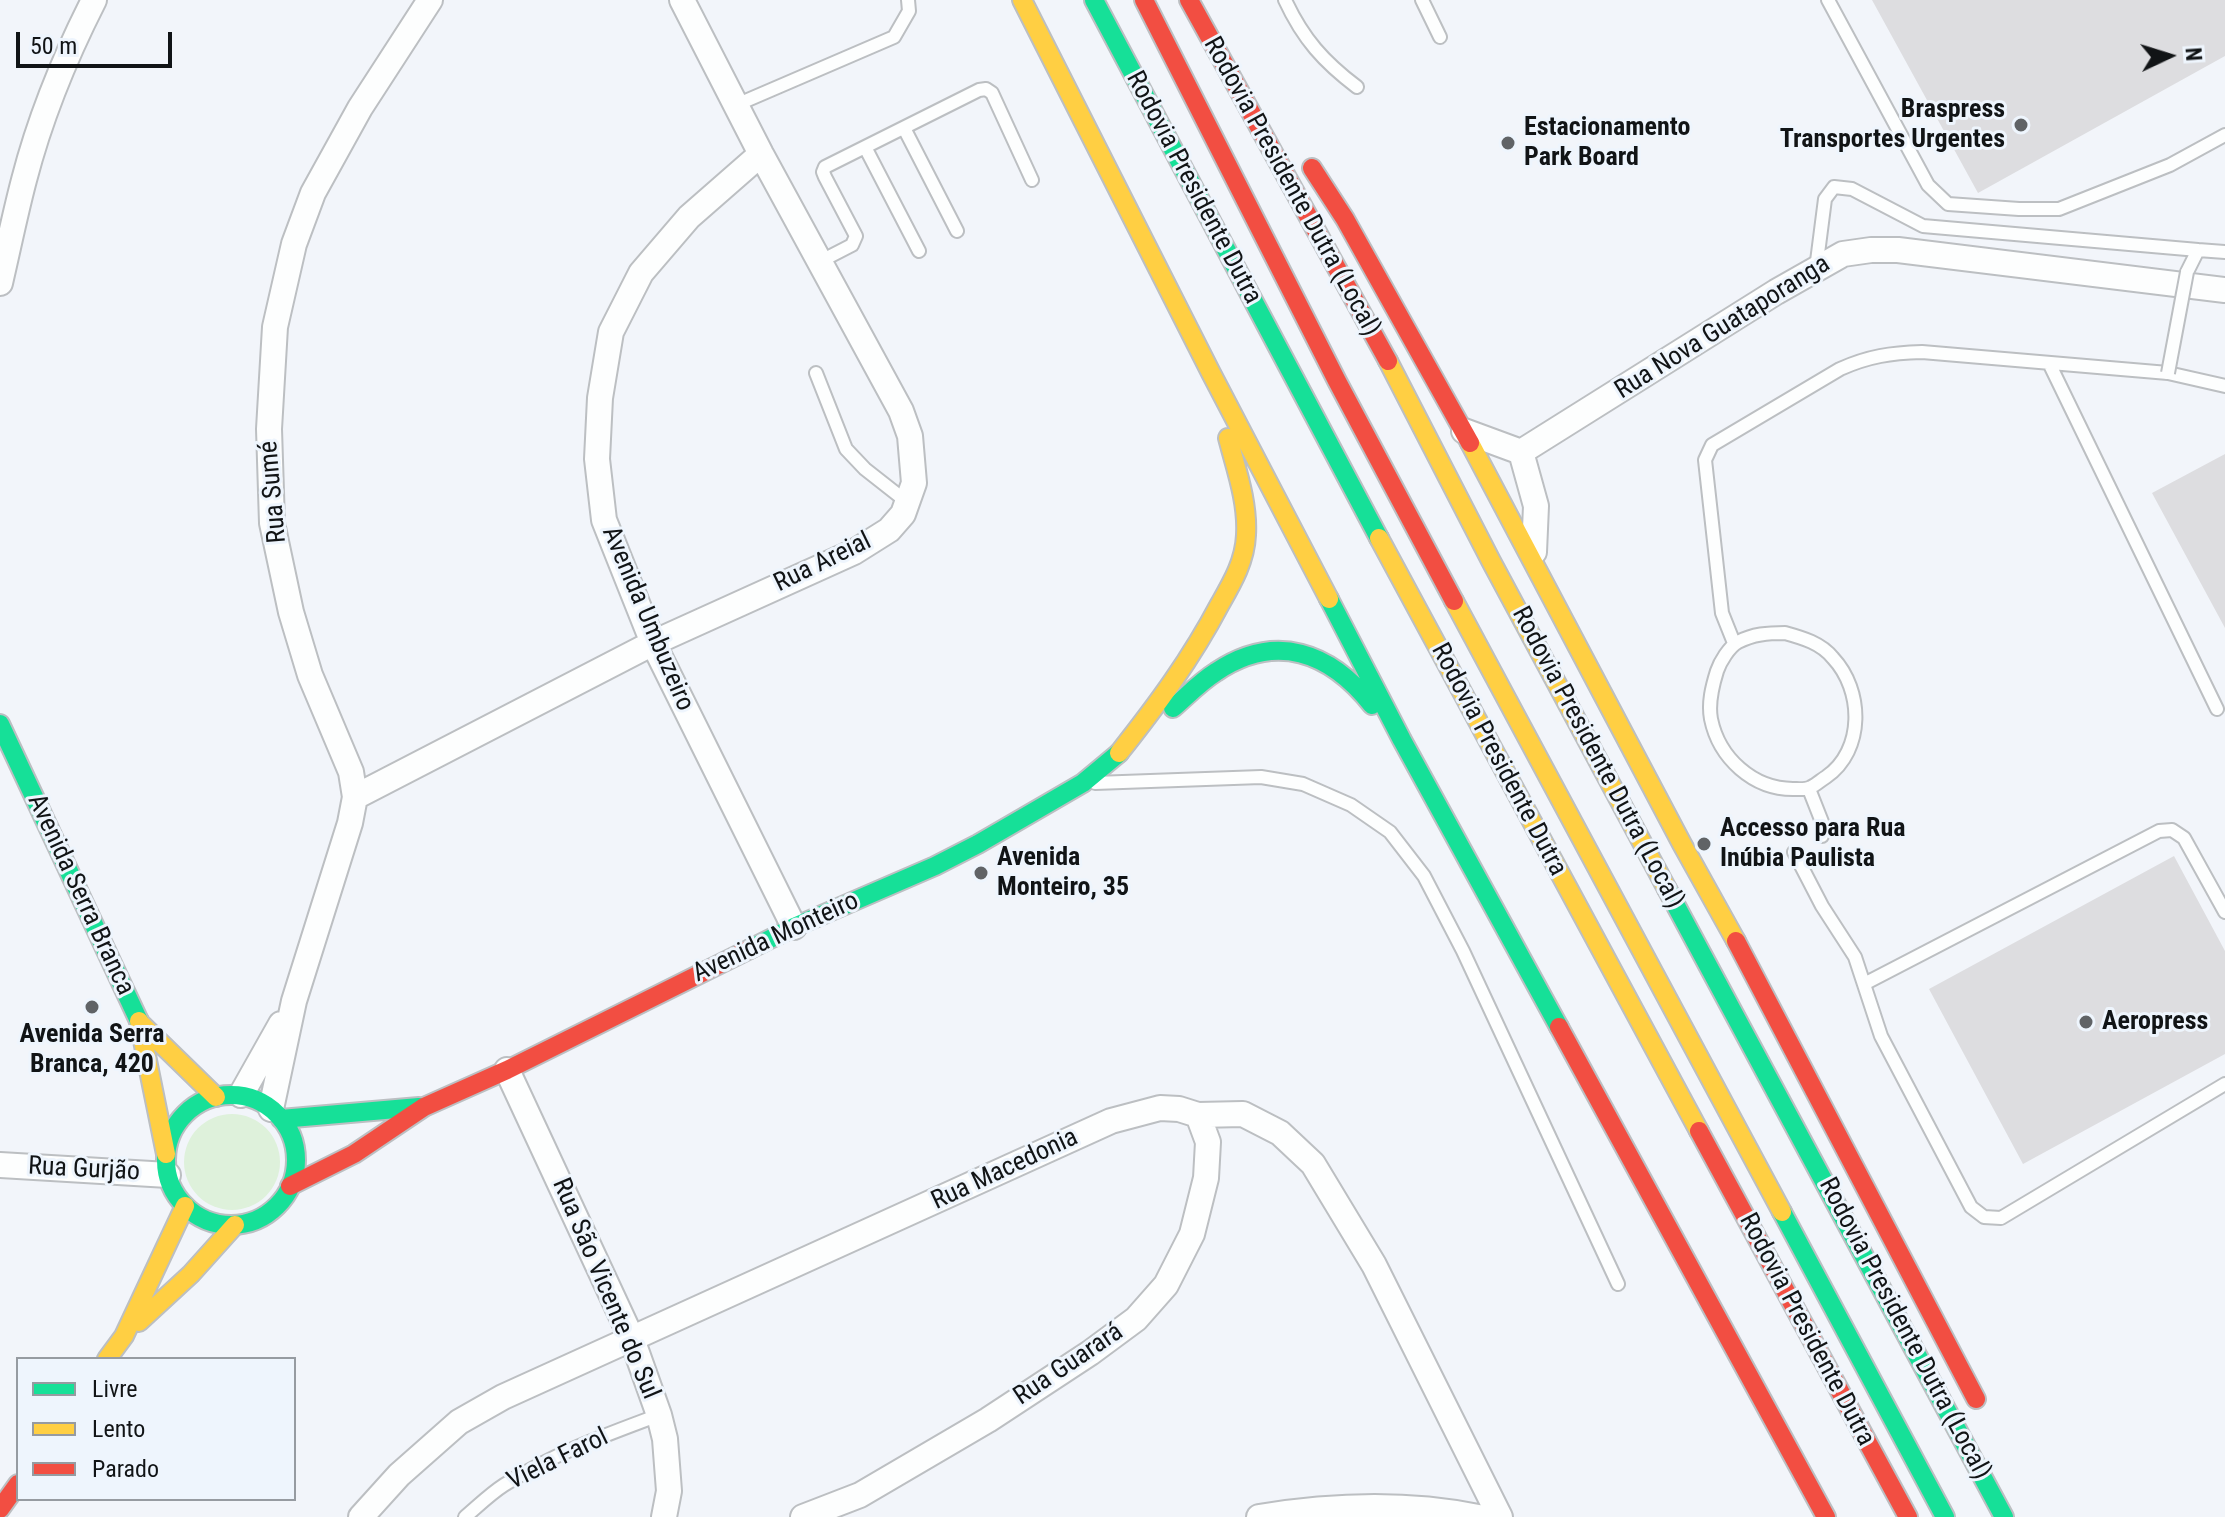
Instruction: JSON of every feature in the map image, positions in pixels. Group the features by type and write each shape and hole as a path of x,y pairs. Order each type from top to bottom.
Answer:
{"main road":[{"path":"1007,0 1065,89"},
{"path":"1022,0 1144,243 1402,740 1826,1517"},
{"name":"Rodovia Presidente Dutra","path":"1094,0 1320,431 1908,1517"},
{"name":"Rodovia Presidente Dutra","path":"1144,0 1337,381 1945,1517"},
{"name":"Rodovia Presidente Dutra (Local)","path":"1189,0 1385,356 1491,561 2004,1517"},
{"path":"1302,153 1345,219 1464,431 1740,948 1984,1418"},
{"path":"1139,196 1144,243"},
{"path":"1119,753 1197,647 1238,571 1246,536 1242,490 1211,373"},
{"path":"1119,753 1217,672 1247,657 1271,650 1300,652 1326,662 1350,679 1402,740"},
{"name":"Avenida Serra Branca","path":"0,724 140,1023 167,1164"},
{"name":"Avenida Monteiro","path":"290,1186 354,1154 424,1107 507,1070 794,927 967,850 1083,783 1119,753"},
{"name":"Avenida Serra Branca","path":"140,1023 216,1097"},
{"path":"241,1095 257,1100 276,1114 290,1134 295,1151 295,1169 281,1201 268,1213 235,1225 217,1223 200,1217 185,1206 175,1192 167,1164 171,1134 182,1117 197,1104 216,1097 241,1095"},
{"name":"Avenida Monteiro","path":"276,1114 424,1107"},
{"path":"124,1336 185,1206"},
{"path":"108,1357 124,1336 191,1274 235,1225"},
{"path":"0,1509 16,1487"}],"street":[{"path":"0,283 25,178 51,95 75,36 94,0"},
{"name":"Rua Sumé","path":"276,1114 294,1001 350,823 355,797 351,772 310,675 291,612 272,523 269,429 275,327 294,244 313,193 360,108 430,0"},
{"name":"Rua Areial","path":"355,797 653,643 854,552 889,530 903,514 914,483 910,436 901,411 761,154 682,0"},
{"name":"Avenida Umbuzeiro","path":"761,154 689,217 641,273 611,332 600,398 597,459 604,520 653,643 794,927"},
{"path":"0,184 25,178"},
{"name":"Rua Nova Guataporanga","path":"1521,452 1776,292 1843,254 1898,250 2225,290"},
{"path":"1464,431 1521,452 1536,506 1533,562"},
{"name":"Rua Sumé","path":"241,1095 294,1001"},
{"name":"Rua São Vicente do Sul","path":"507,1070 632,1339 659,1415 665,1439 669,1491 664,1517"},
{"name":"Rua Macedonia","path":"361,1517 399,1475 459,1422 503,1397 1111,1121 1160,1108 1179,1109 1198,1115 1243,1114 1280,1133 1313,1164 1374,1265 1500,1517"},
{"name":"Rua Guarará","path":"803,1517 860,1495 988,1420 1136,1319 1166,1285 1192,1234 1207,1166 1208,1142 1198,1115"},
{"name":"Rua Gurjão","path":"0,1165 167,1164"},
{"path":"1259,1517 1308,1509 1373,1506 1445,1510 1478,1517"}],"lane":[{"path":"736,105 894,37 909,11 908,0"},
{"path":"1285,0 1305,38 1329,65 1357,87"},
{"path":"1422,0 1440,37"},
{"path":"1828,0 1928,185 1948,204 2059,209 2170,165 2225,135"},
{"path":"819,262 852,245 856,236 823,172 825,167 979,90 986,89 992,93 1032,180"},
{"path":"904,128 957,231"},
{"path":"865,147 919,251"},
{"path":"1816,269 1825,199 1834,187 1852,189 1923,226 2225,252"},
{"path":"2168,373 2187,272 2198,250"},
{"path":"1734,643 1722,613 1705,460 1712,445 1840,369 1862,359 1890,353 1922,352 2168,373 2225,386"},
{"path":"2050,365 2217,709"},
{"path":"816,373 846,449 865,469 907,502"},
{"path":"1785,633 1810,640 1832,656 1848,677 1856,702 1856,715 1847,754 1831,774 1809,789 1782,789 1756,780 1735,765 1719,743 1711,717 1710,690 1719,665 1734,643 1759,634 1785,633"},
{"path":"1083,783 1261,777 1289,781 1351,805 1390,832 1424,876 1463,951 1618,1284"},
{"path":"1809,789 1822,822 1822,836"},
{"path":"1864,984 2159,831 2172,830 2184,838 2225,912"},
{"path":"1794,852 1822,906 1855,957 1881,1036 1971,1207 1984,1217 2001,1218 2225,1084"},
{"name":"Viela Farol","path":"465,1517 501,1487 545,1461 593,1439 659,1415"}],"green space":[{"path":"232,1114 250,1118 266,1128 276,1144 280,1162 276,1180 266,1196 250,1206 232,1210 214,1206 198,1196 188,1180 184,1162 188,1144 198,1128 214,1118"}],"building":[{"name":"Braspress Transportes Urgentes","path":"1872,0 2225,0 2225,56 1978,193"},
{"path":"2225,454 2225,628 2152,493"},
{"name":"Aeropress","path":"2174,856 2225,951 2225,1054 2023,1164 1929,989"}],"traffic: fast":[{"path":"1094,0 1379,538"},
{"path":"1329,599 1402,740 1559,1027"},
{"path":"1173,708 1210,676 1238,660 1281,651 1320,661 1356,687 1372,705"},
{"path":"0,724 139,1021"},
{"path":"750,949 978,844 1083,783 1119,753"},
{"path":"1667,889 2004,1517"},
{"path":"231,1095 256,1100 277,1114 291,1135 296,1160 291,1185 277,1206 256,1220 231,1225 206,1220 185,1206 171,1185 166,1160 171,1135 185,1114 206,1100 231,1095"},
{"path":"281,1119 419,1107"},
{"path":"1782,1212 1945,1517"}],"traffic: slow":[{"path":"1022,0 1329,599"},
{"path":"1388,361 1667,889"},
{"path":"1119,753 1185,663 1229,588 1240,563 1246,535 1245,510 1228,438"},
{"path":"1470,443 1736,941"},
{"path":"1379,538 1699,1131"},
{"path":"1454,601 1782,1212"},
{"path":"139,1021 166,1154"},
{"path":"140,1023 216,1097"},
{"path":"108,1357 124,1336 185,1206"},
{"path":"139,1322 191,1274 235,1225"}],"traffic: jam":[{"path":"1144,0 1337,381 1454,601"},
{"path":"1189,0 1388,361"},
{"path":"1312,168 1345,219 1470,443"},
{"path":"1736,941 1976,1399"},
{"path":"290,1186 354,1154 424,1107 507,1070 750,949"},
{"path":"1559,1027 1826,1517"},
{"path":"1699,1131 1908,1517"},
{"path":"0,1509 16,1487"}],"place":[{"name":"Braspress Transportes Urgentes","path":"2021,125"},
{"name":"Estacionamento Park Board","path":"1508,143"},
{"name":"Accesso para Rua Inúbia Paulista","path":"1704,844"},
{"name":"Avenida Monteiro, 35","path":"981,873"},
{"name":"Avenida Serra Branca, 420","path":"92,1007"},
{"name":"Aeropress","path":"2086,1022"}]}
